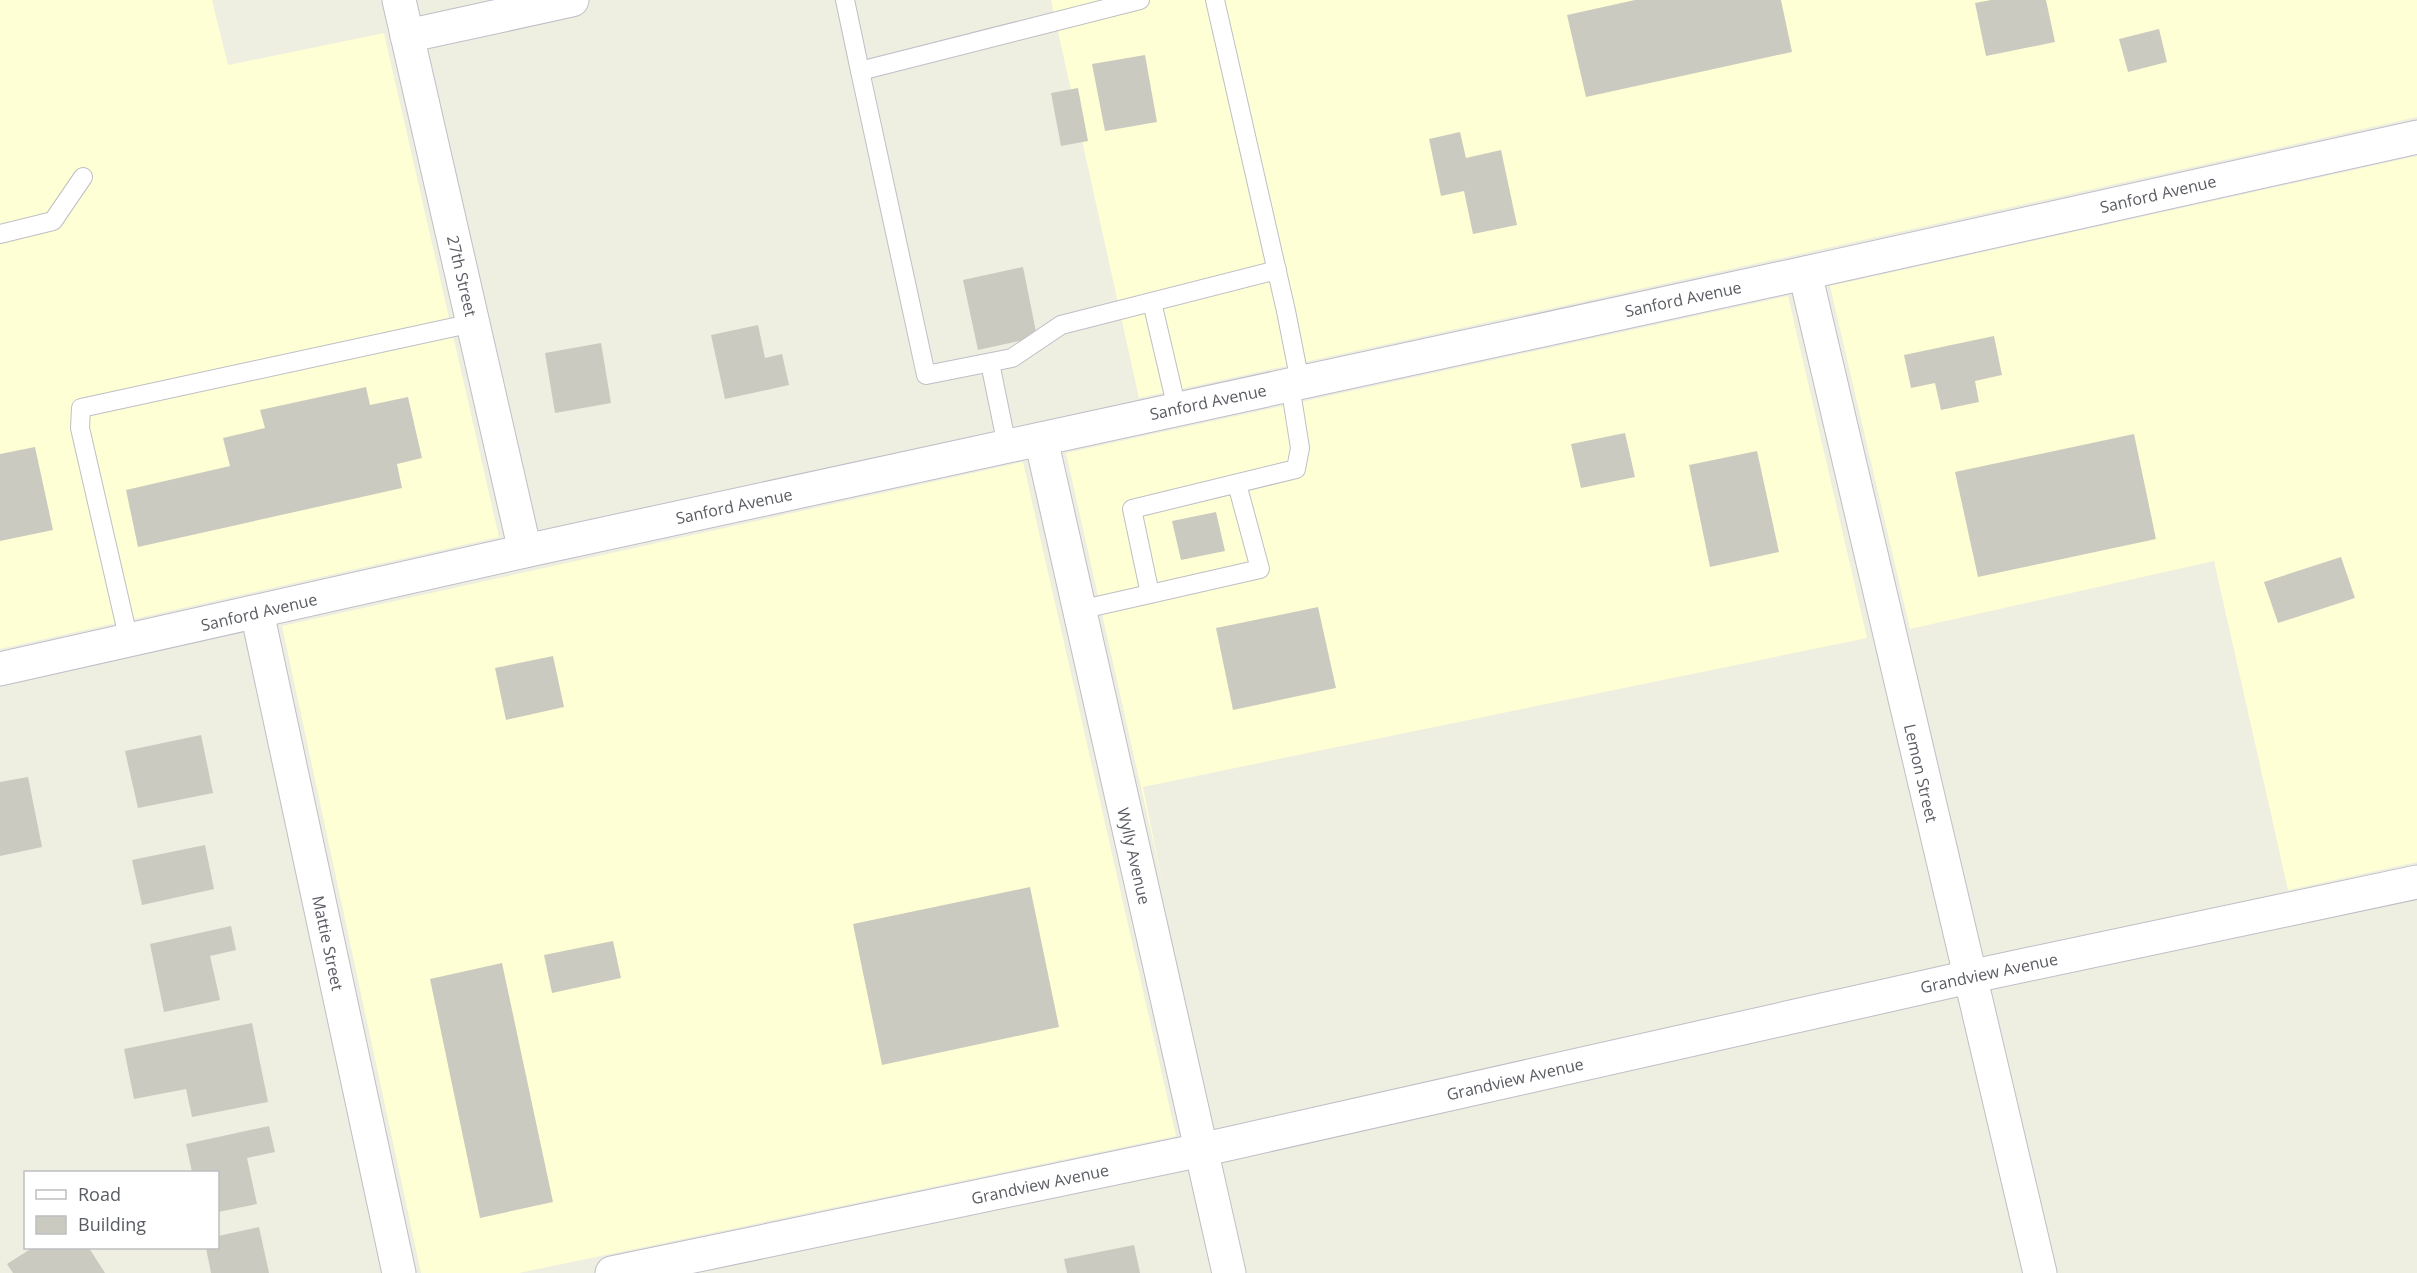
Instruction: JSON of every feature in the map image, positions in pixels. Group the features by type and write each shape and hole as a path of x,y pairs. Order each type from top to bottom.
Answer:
{"street":[{"name":"27th Street","path":"399,0 525,551"},
{"path":"407,36 572,0"},
{"name":"Sanford Avenue","path":"0,669 525,551 1805,273 2417,137"},
{"name":"Lemon Street","path":"1805,273 2040,1273"},
{"name":"Wylly Avenue","path":"1041,438 1229,1273"},
{"name":"Mattie Street","path":"257,612 399,1273"},
{"name":"Grandview Avenue","path":"612,1273 1201,1150 1969,977 2417,882"}],"lane":[{"path":"845,0 926,375 1012,358 1061,325 1277,270"},
{"path":"860,71 1140,0"},
{"path":"1150,594 1132,509 1296,468 1300,448 1295,383 1277,270 1215,0"},
{"path":"0,234 52,220 83,177"},
{"path":"1152,302 1177,409"},
{"path":"129,641 80,428 81,408 473,323"},
{"path":"990,363 1007,446"},
{"path":"1079,609 1260,569 1237,484"}],"shaded area":[{"path":"0,0 212,0 228,65 384,33 499,537 0,649"},
{"path":"1051,0 2417,0 2417,117 1139,398"},
{"path":"2417,156 2417,862 2288,890 2214,561 1910,629 1830,286"},
{"path":"1788,296 1867,638 1143,787 1164,890 1066,453"},
{"path":"1023,462 1176,1136 519,1273 421,1273 282,626"}],"building":[{"path":"1635,0 1781,0 1792,52 1586,97 1567,15"},
{"path":"1991,0 2046,0 2055,42 1986,56 1975,3"},
{"path":"2159,29 2167,62 2128,72 2119,39"},
{"path":"1145,55 1157,122 1105,131 1092,64"},
{"path":"1078,88 1088,141 1061,146 1051,93"},
{"path":"1460,132 1466,158 1501,150 1517,225 1473,234 1464,191 1441,196 1429,139"},
{"path":"1023,267 1037,337 978,350 963,280"},
{"path":"758,325 765,358 782,354 789,385 725,399 711,335"},
{"path":"1994,336 2002,375 1975,381 1979,402 1941,410 1935,383 1911,388 1904,355"},
{"path":"601,343 611,403 555,413 545,353"},
{"path":"366,387 370,405 408,397 422,458 397,464 402,488 138,547 126,490 230,466 223,438 265,428 260,410"},
{"path":"1625,433 1635,477 1581,488 1571,444"},
{"path":"2134,434 2156,539 1978,577 1955,472"},
{"path":"35,447 53,530 0,541 0,454"},
{"path":"1757,451 1779,552 1710,567 1689,465"},
{"path":"1216,512 1225,551 1181,560 1172,521"},
{"path":"2341,557 2355,598 2278,623 2264,582"},
{"path":"1318,607 1336,688 1233,710 1216,628"},
{"path":"553,656 564,707 506,720 495,668"},
{"path":"201,735 213,793 138,808 125,751"},
{"path":"28,777 42,847 0,856 0,782"},
{"path":"205,845 214,889 142,905 132,860"},
{"path":"1030,887 1059,1027 882,1065 853,924"},
{"path":"231,926 236,950 210,956 220,1000 164,1012 150,944"},
{"path":"613,941 621,978 552,993 544,955"},
{"path":"502,963 553,1202 480,1218 430,979"},
{"path":"252,1023 268,1102 192,1117 186,1089 134,1099 124,1049"},
{"path":"269,1126 275,1152 247,1158 257,1204 219,1212 219,1171 192,1171 186,1144"},
{"path":"259,1227 269,1273 211,1273 206,1249 219,1249 219,1236"},
{"path":"1134,1245 1140,1273 1067,1273 1064,1259"},
{"path":"30,1249 90,1249 105,1273 13,1273 7,1264"}]}
